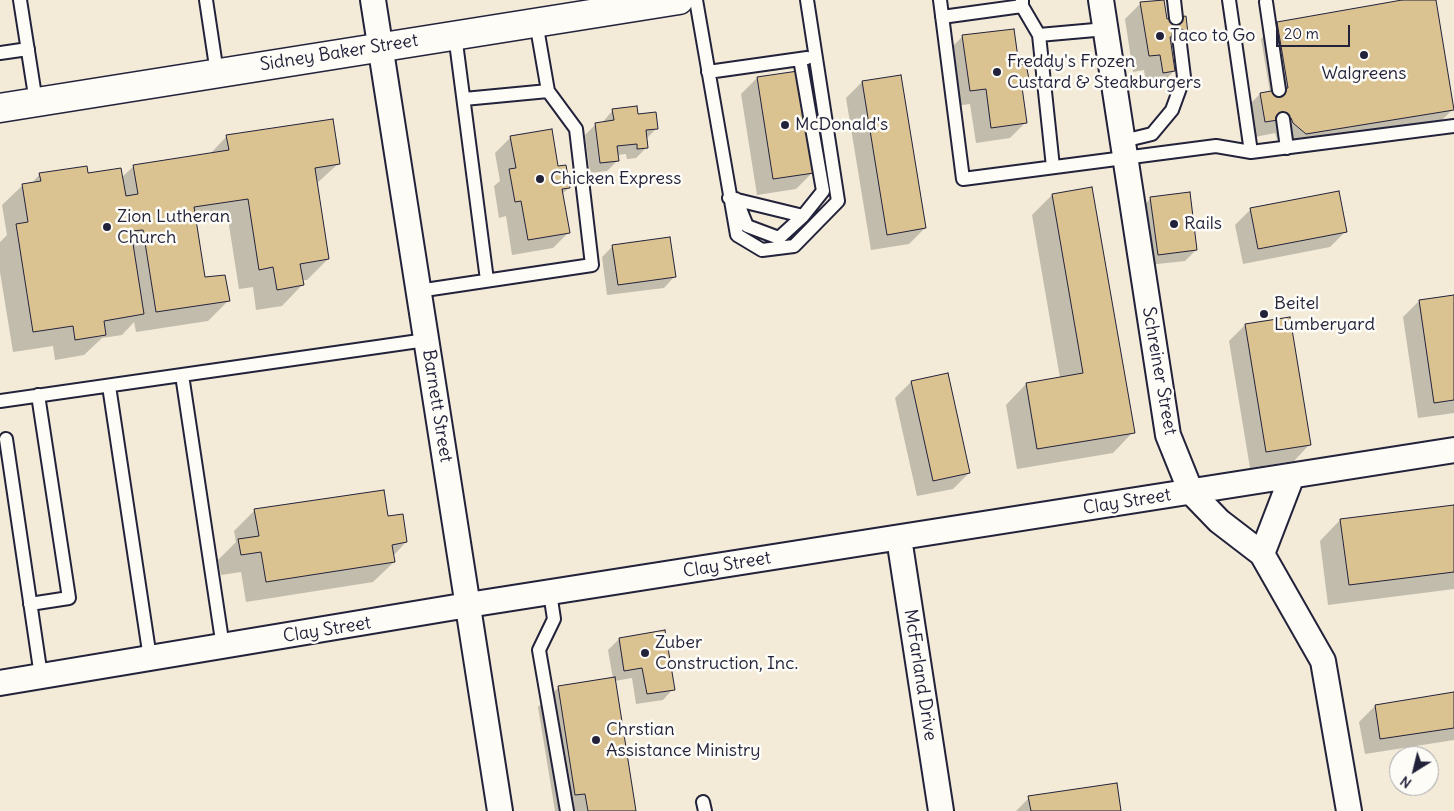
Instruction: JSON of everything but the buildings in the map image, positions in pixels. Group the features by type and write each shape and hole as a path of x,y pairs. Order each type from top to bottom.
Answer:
{"main road":[{"name":"Sidney Baker Street","path":"0,108 536,22 642,3 679,0"}],"street":[{"name":"Barnett Street","path":"373,0 500,811"},
{"name":"Schreiner Street","path":"1101,0 1168,435 1191,492 1219,521 1262,554 1323,661 1350,811"},
{"name":"Clay Street","path":"0,683 468,605 1454,450"},
{"path":"1262,554 1292,476"},
{"name":"McFarland Drive","path":"899,538 941,811"}],"lane":[{"path":"20,0 36,102"},
{"path":"206,0 217,73"},
{"path":"696,0 733,198 737,235 762,250 794,246 838,201 807,0"},
{"path":"940,0 963,179 1053,168 1124,150 1216,146 1251,152 1454,126"},
{"path":"1174,0 1176,18"},
{"path":"1228,0 1251,152"},
{"path":"1266,2 1278,90"},
{"path":"942,17 1022,3 1039,35 1053,168"},
{"path":"418,290 592,265 576,129 548,91 536,22"},
{"path":"1039,35 1106,29"},
{"path":"455,35 487,280"},
{"path":"1124,150 1152,134 1172,110 1184,77 1179,36"},
{"path":"0,53 28,49"},
{"path":"708,72 816,56"},
{"path":"733,198 747,226 779,238 803,216 823,191 800,59"},
{"path":"464,98 548,91"},
{"path":"1283,119 1287,148"},
{"path":"733,198 803,216"},
{"path":"0,401 426,340"},
{"path":"182,375 223,647"},
{"path":"109,386 150,658"},
{"path":"30,604 69,598 38,395"},
{"path":"6,440 41,676"},
{"path":"550,592 554,619 539,650 567,811"}],"place":[{"name":"Taco to Go","path":"1160,36"},
{"name":"Walgreens","path":"1364,55"},
{"name":"Freddy's Frozen Custard & Steakburgers","path":"997,72"},
{"name":"McDonald's","path":"785,125"},
{"name":"Chicken Express","path":"540,179"},
{"name":"Rails","path":"1174,224"},
{"name":"Zion Lutheran Church","path":"107,227"},
{"name":"Beitel Lumberyard","path":"1264,314"},
{"name":"Zuber Construction, Inc.","path":"645,653"},
{"name":"Chrstian Assistance Ministry","path":"596,740"}]}
